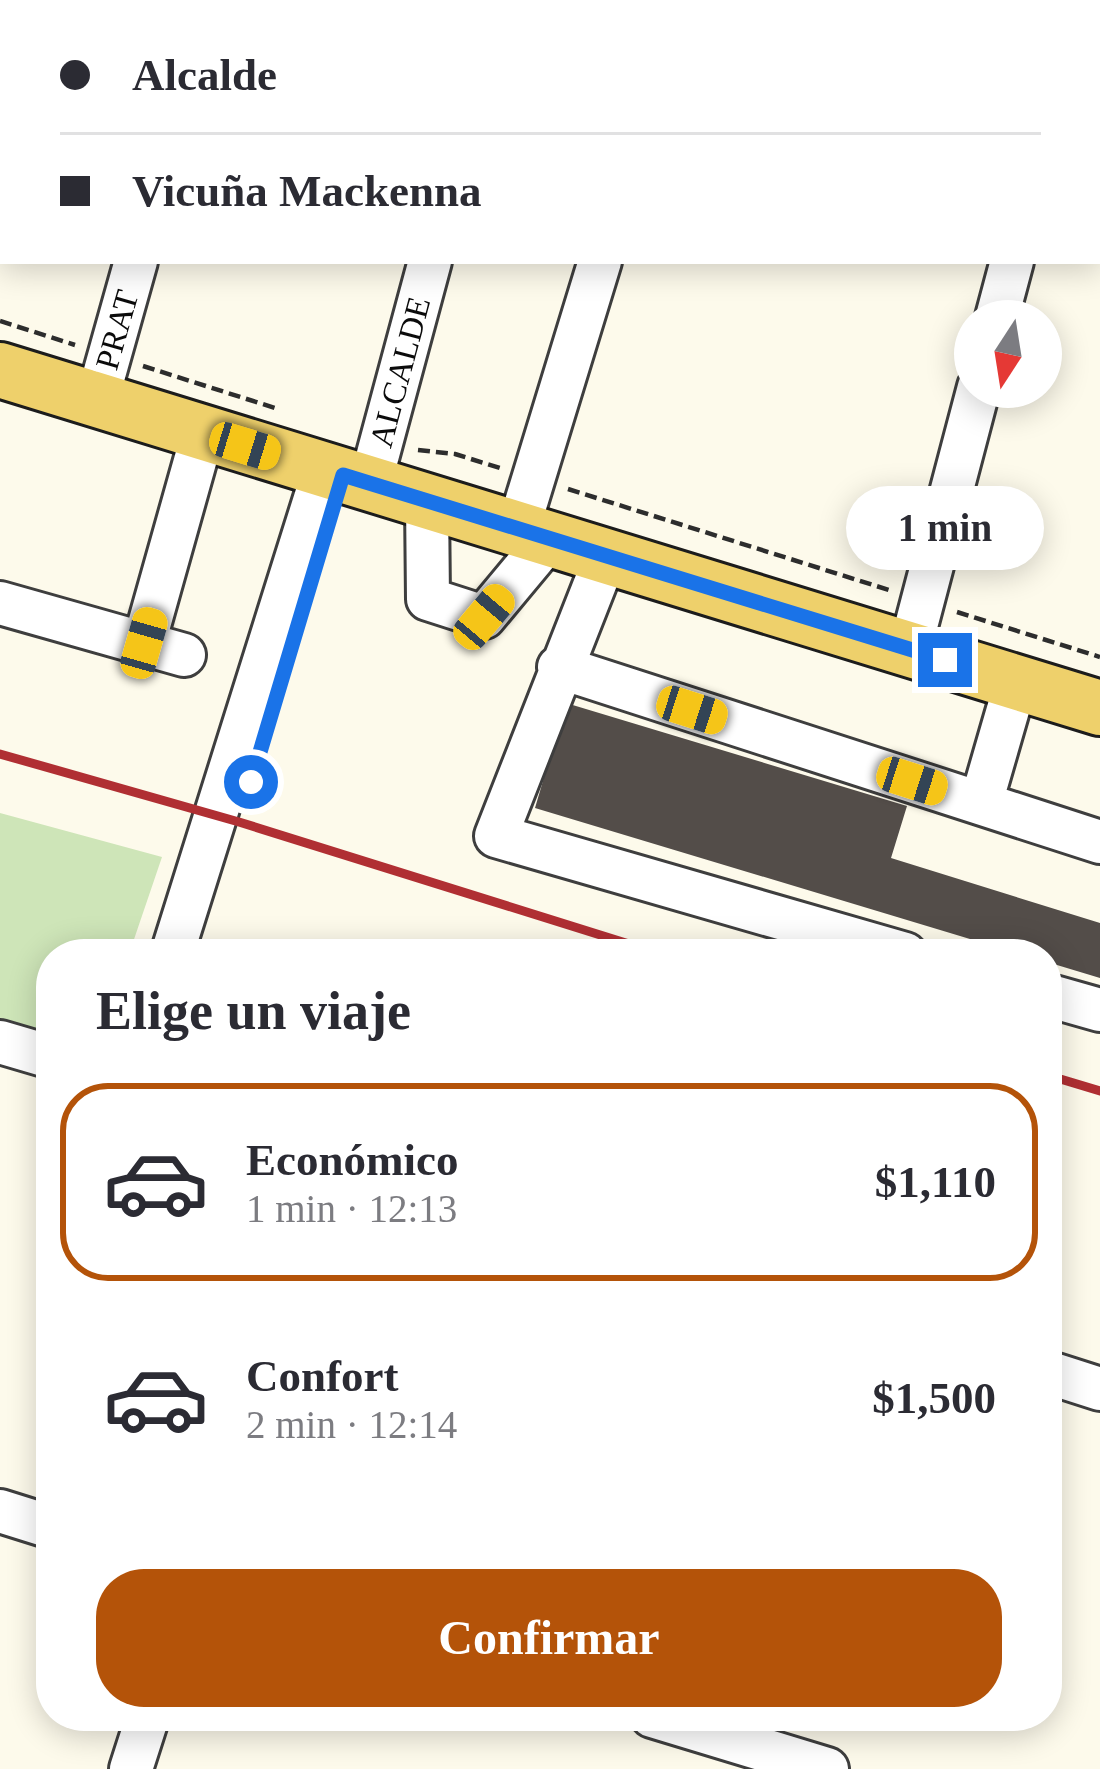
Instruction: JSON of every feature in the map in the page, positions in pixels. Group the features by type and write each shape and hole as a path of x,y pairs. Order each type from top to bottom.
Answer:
{"main road":[{"path":"0,370 1100,708"}],"street":[{"name":"PRAT","path":"98,400 135,264"},
{"name":"ALCALDE","path":"177,939 346,476 429,264"},
{"path":"427,501 428,599 484,617 534,534 599,264"},
{"path":"1002,300 1011,264"},
{"path":"910,649 973,408"},
{"path":"0,602 164,649 203,433"},
{"name":"ALCALDE","path":"203,939 346,476"},
{"path":"606,556 496,836 853,939"},
{"path":"560,667 1100,842"},
{"path":"981,803 1016,682"},
{"path":"1062,999 1100,1010"},
{"path":"0,1042 36,1053"},
{"path":"1062,1377 1100,1388"},
{"path":"0,1511 36,1523"},
{"path":"131,1769 143,1731"},
{"path":"684,1731 736,1756 827,1769"}],"green space":[{"path":"0,813 162,857 134,939 36,939 36,1049 0,1054"}],"building":[{"path":"566,703 907,806 891,858 1100,923 1100,978 1062,967 1062,939 970,939 535,808"}],"railway":[{"path":"0,754 239,822 613,939"},
{"path":"1062,1080 1100,1091"}],"route":[{"path":"251,782 343,475 945,660"}]}
